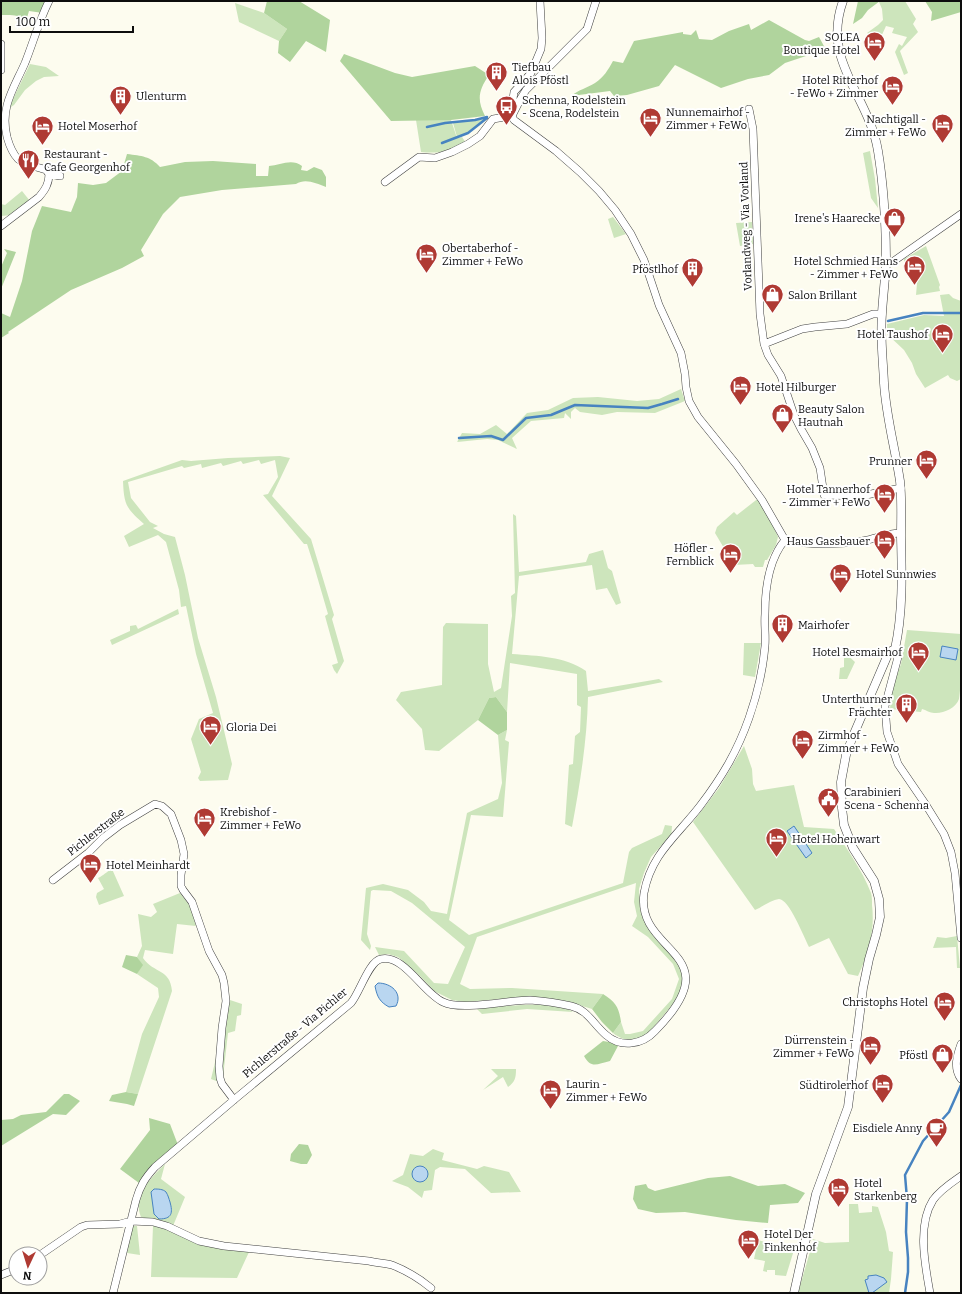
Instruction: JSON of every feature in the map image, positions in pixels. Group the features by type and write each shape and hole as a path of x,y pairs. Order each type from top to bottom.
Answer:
{"street":[{"path":"49,1 43,13 25,63 2,108 4,130 18,159 46,170 49,174 60,176"},
{"path":"540,1 542,38 541,49 531,73 514,92 512,98 512,116 514,120 556,151 580,172 615,210 628,229 640,253 659,305 681,353 689,401 698,417 736,464 762,500 785,540 812,543 854,542 864,541 885,534 901,533"},
{"path":"512,116 526,90 587,29 596,1"},
{"path":"843,1 838,24 838,50 846,72 867,115 878,149 882,181 886,263 882,314 884,376 887,414 901,488 900,626 896,649 898,651 898,657 884,706 887,732 898,764 944,834 951,852 955,873 961,938"},
{"path":"1,44 1,70"},
{"name":"Vorlandweg - Via Vorland","path":"749,108 753,129 756,184 760,314 764,344 768,355 781,376 800,429 818,461 824,495 861,496 901,488"},
{"path":"384,182 419,157 434,158 452,152 480,136 493,119 512,116"},
{"path":"1,226 39,197 49,182 49,174"},
{"path":"886,263 891,263 961,214"},
{"path":"764,344 815,326 847,324 873,314 882,314"},
{"name":"Pichlerstraße - Via Pichler","path":"113,1293 140,1186 148,1175 155,1167 234,1100 352,1003 373,963 383,958 396,961 407,970 431,995 444,1003 462,1005 529,1000 569,1006 586,1013 604,1034 613,1040 622,1042 639,1042 647,1039 655,1032 675,1008 681,998 686,986 686,974 681,961 651,926 646,916 643,904 648,876 655,860 699,808 725,772 739,746 759,685 765,646 766,593 771,568 779,549 785,540"},
{"path":"794,1293 814,1201 848,1107 862,988 880,917 879,899 874,881 853,848 844,825 841,782 846,755 864,709 889,652 896,649"},
{"name":"Pichlerstraße","path":"53,880 88,853 103,838 120,825 154,804 162,806 170,814 184,848 181,886 197,912 201,931 209,951 222,975 226,1001 220,1051 220,1078 222,1084 234,1100"},
{"path":"961,1044 956,1066 957,1073 961,1078"},
{"path":"930,1293 925,1262 924,1235 926,1216 931,1203 940,1192 961,1176"},
{"path":"48,1250 81,1227 87,1225 120,1224 131,1220 153,1222 167,1226 199,1241 224,1246 391,1265 413,1276 430,1288"}],"green space":[{"path":"1,1 49,1 43,13 29,11 26,21 18,16 1,15"},
{"path":"267,1 299,1 330,20 326,52 306,41 290,62 278,53 279,41 287,29 264,13"},
{"path":"858,1 880,1 868,10 862,18 853,24"},
{"path":"880,1 905,1 916,19 913,24 918,32 900,51 908,73 904,75 895,52 899,44 902,46 907,37 892,33 894,28 886,26 881,37 877,38 867,33 883,20"},
{"path":"925,1 961,1 961,12 931,21 932,12"},
{"path":"235,3 264,13 287,29 279,41 239,22"},
{"path":"769,20 805,40 809,41 819,37 825,48 824,55 815,53 785,63 769,75 748,79 721,88 675,65 659,86 627,95 614,96 610,91 571,96 598,81 606,73 613,61 623,63 634,41 683,32 683,34 691,35 696,30 699,39 712,40 729,31 749,24 751,30"},
{"path":"344,54 395,73 412,77 475,66 489,75 480,96 482,110 485,116 451,120 391,121 340,61"},
{"path":"30,64 46,67 59,76 44,77 36,81 25,90 14,105 8,109"},
{"path":"416,120 451,120 457,138 462,137 466,143 434,153 421,152"},
{"path":"484,120 467,133 457,137 453,123"},
{"path":"870,151 878,208 871,198 863,153"},
{"path":"127,154 149,159 160,167 185,162 213,161 256,164 256,176 268,176 269,166 294,162 302,166 301,170 307,171 314,167 322,170 326,177 326,187 303,181 296,184 222,190 180,197 163,214 141,250 144,256 122,268 71,290 1,338 1,313 10,317 22,281 32,231 42,206 71,212 77,197 78,183 93,185 106,183 122,171"},
{"path":"22,191 30,201 12,215 1,216 1,204 5,205"},
{"path":"613,217 626,234 614,238 608,219"},
{"path":"752,222 753,244 740,246 736,223"},
{"path":"926,246 940,285 940,291 916,295 918,272 905,271 904,259"},
{"path":"4,249 16,252 1,289 1,267 7,253"},
{"path":"949,294 953,298 961,301 961,379 957,381 950,378 948,375 925,388 904,350 887,334 887,324 924,315 944,316 940,295"},
{"path":"681,389 685,401 655,413 617,412 602,415 580,412 575,408 571,412 571,419 565,413 564,418 531,421 512,438 517,449 498,440 487,439 457,442 462,433 480,434 496,425 507,434 527,413 548,410 573,398 598,397 637,401 659,399"},
{"path":"280,456 290,458 272,496 311,539 334,615 332,619 344,661 337,674 332,665 338,663 325,616 328,614 307,544 304,544 263,495 268,494 278,477 275,460 261,464 259,460 243,464 241,461 223,466 221,463 202,468 201,464 184,468 182,466 128,482 131,498 150,522 158,526 153,528 164,534 175,537 185,575 198,638 216,697 232,764 228,780 200,781 198,778 201,772 191,739 199,719 213,713 196,654 186,606 181,607 179,590 166,542 158,535 129,547 124,536 144,524 127,506 124,496 123,481 182,460 191,461"},
{"path":"760,497 778,537 776,545 767,560 765,560 763,567 755,567 753,564 734,565 715,533 717,527 734,512 737,515"},
{"path":"513,514 516,516 519,572 586,562 589,554 603,550 608,568 612,571 621,603 616,605 607,588 596,590 592,565 519,576 512,654 550,658 569,662 578,666 586,671 588,691 659,679 663,682 588,697 583,762 572,827 565,824 569,765 573,764 575,736 580,732 581,707 577,705 577,674 510,663 507,712 496,697 489,698 478,720 439,751 425,750 422,729 396,700 401,692 442,685 443,627 446,623 488,624 488,664 494,692 501,688 512,616 511,596 515,593"},
{"path":"178,609 179,614 112,645 110,640 130,631 130,626 136,625 138,629"},
{"path":"907,630 961,634 961,675 959,699 949,710 931,713 922,709 921,712 890,709 892,688 901,664"},
{"path":"744,643 761,643 755,677 743,675"},
{"path":"844,652 855,662 847,679 839,679 840,668 844,667"},
{"path":"496,697 507,712 507,730 498,735 478,720 489,698"},
{"path":"507,730 505,740 509,742 503,817 471,815 449,920 469,935 623,883 629,852 632,848 662,834 665,825 672,826 671,839 668,838 651,857 644,873 639,889 640,908 643,919 653,934 677,961 682,969 683,980 678,998 646,1036 638,1040 621,1038 613,1033 621,1022 625,1034 643,1031 672,999 679,979 673,964 648,937 632,926 637,916 634,902 636,883 477,937 460,984 470,989 512,988 603,994 592,1009 566,1001 513,998 465,1002 452,1000 434,991 420,976 398,957 388,954 379,955 375,947 404,951 434,983 448,984 465,947 412,903 391,891 371,891 367,934 371,946 370,950 361,940 366,888 383,884 408,890 424,902 431,911 447,914 467,813 498,799 502,783 498,735"},
{"path":"744,746 752,769 753,784 756,791 794,785 804,827 834,829 854,860 867,884 871,894 873,923 868,950 858,976 848,974 829,938 809,947 792,912 783,901 779,899 755,910 693,822 719,788"},
{"path":"112,869 124,896 99,905 96,897 97,893 104,889 98,878"},
{"path":"180,893 191,907 196,926 177,924 173,954 145,950 143,958 152,967 168,978 172,991 138,1094 126,1092 142,1034 159,997 158,988 137,974 142,965 137,957 142,946 138,914 151,917 157,912 153,904"},
{"path":"957,936 960,968 957,968 956,947 933,948 937,937 946,938"},
{"path":"126,955 137,957 143,965 137,974 122,967"},
{"path":"603,994 614,1003 619,1013 621,1022 613,1033 592,1009"},
{"path":"230,1000 242,1004 241,1015 237,1016 235,1031 228,1033 223,1077 219,1082 211,1079"},
{"path":"522,1005 554,1006 573,1012 527,1009 482,1014 476,1008"},
{"path":"603,1041 615,1043 618,1046 610,1061 598,1064 589,1063 584,1056"},
{"path":"491,1069 516,1069 515,1080 508,1087 503,1077 483,1090 498,1076"},
{"path":"126,1092 138,1094 134,1106 109,1101 112,1095"},
{"path":"64,1094 69,1094 80,1101 66,1115 53,1114 1,1146 1,1120 13,1119 21,1115 46,1112"},
{"path":"149,1118 170,1124 178,1145 148,1171 139,1183 120,1169 150,1130"},
{"path":"299,1144 308,1145 312,1155 307,1164 290,1161 291,1154"},
{"path":"433,1149 444,1153 442,1160 477,1169 484,1166 509,1172 521,1192 491,1193 465,1169 440,1167 435,1170 432,1190 424,1191 422,1198 408,1187 392,1181 403,1175 410,1154 423,1156"},
{"path":"165,1164 161,1179 185,1197 173,1226 198,1238 249,1252 237,1278 151,1277 153,1226 171,1226 141,1217 139,1202 148,1182"},
{"path":"730,1176 758,1186 785,1184 805,1193 798,1203 770,1205 768,1223 736,1220 685,1212 656,1213 638,1209 633,1199 635,1186 646,1184 648,1188 655,1191 708,1178"},
{"path":"849,1204 858,1204 859,1213 872,1212 872,1206 878,1207 886,1232 889,1251 893,1252 889,1293 798,1293 811,1248 816,1242 810,1238 825,1243 849,1242"},
{"path":"132,1226 137,1226 140,1255 127,1253"},
{"path":"758,1240 794,1250 786,1276 775,1275 775,1270 767,1270 767,1272 763,1271 765,1261 754,1259"}],"water":[{"path":"942,646 958,649 956,660 940,657"},
{"path":"794,826 812,853 806,858 787,831"},
{"path":"378,983 383,983 391,987 397,993 398,1001 396,1006 389,1007 381,1001 375,986"},
{"path":"420,1166 426,1168 428,1174 426,1180 420,1182 414,1180 412,1174 414,1168"},
{"path":"154,1189 163,1190 167,1194 171,1212 167,1218 159,1219 154,1214 151,1192"},
{"path":"876,1275 884,1278 887,1282 872,1293 869,1293 865,1280 868,1279 868,1276"}],"waterway":[{"path":"427,127 487,117"},
{"path":"442,143 468,133 487,118"},
{"path":"888,321 923,313 961,313"},
{"path":"459,438 491,436 503,440 526,418 551,415 575,405 648,408 678,399"},
{"path":"905,1293 908,1272 906,1232 907,1199 905,1175 923,1141 949,1112 961,1085"}],"place":[{"name":"SOLEA Boutique Hotel","path":"875,62"},
{"name":"Tiefbau Alois Pföstl","path":"497,92"},
{"name":"Hotel Ritterhof - FeWo + Zimmer","path":"893,106"},
{"name":"Ulenturm","path":"120,116"},
{"name":"Schenna, Rodelstein - Scena, Rodelstein","path":"506,126"},
{"name":"Nunnemairhof - Zimmer + FeWo","path":"651,138"},
{"name":"Nachtigall - Zimmer + FeWo","path":"942,144"},
{"name":"Hotel Moserhof","path":"43,146"},
{"name":"Restaurant - Cafe Georgenhof","path":"29,180"},
{"name":"Irene's Haarecke","path":"895,238"},
{"name":"Obertaberhof - Zimmer + FeWo","path":"426,274"},
{"name":"Hotel Schmied Hans - Zimmer + FeWo","path":"914,286"},
{"name":"Pföstlhof","path":"693,288"},
{"name":"Salon Brillant","path":"773,314"},
{"name":"Hotel Taushof","path":"943,354"},
{"name":"Hotel Hilburger","path":"740,406"},
{"name":"Beauty Salon Hautnah","path":"783,434"},
{"name":"Prunner","path":"927,480"},
{"name":"Hotel Tannerhof - Zimmer + FeWo","path":"885,514"},
{"name":"Haus Gassbauer","path":"885,560"},
{"name":"Höfler - Fernblick","path":"730,574"},
{"name":"Hotel Sunnwies","path":"840,594"},
{"name":"Mairhofer","path":"782,644"},
{"name":"Hotel Resmairhof","path":"918,672"},
{"name":"Unterthurner Frächter","path":"907,724"},
{"name":"Gloria Dei","path":"211,746"},
{"name":"Zirmhof - Zimmer + FeWo","path":"802,760"},
{"name":"Carabinieri Scena - Schenna","path":"828,818"},
{"name":"Krebishof - Zimmer + FeWo","path":"204,838"},
{"name":"Hotel Hohenwart","path":"776,858"},
{"name":"Hotel Meinhardt","path":"90,884"},
{"name":"Christophs Hotel","path":"944,1022"},
{"name":"Dürrenstein - Zimmer + FeWo","path":"870,1066"},
{"name":"Pföstl","path":"943,1074"},
{"name":"Südtirolerhof","path":"883,1104"},
{"name":"Laurin - Zimmer + FeWo","path":"551,1110"},
{"name":"Eisdiele Anny","path":"937,1148"},
{"name":"Hotel Starkenberg","path":"839,1208"},
{"name":"Hotel Der Finkenhof","path":"748,1260"}]}
